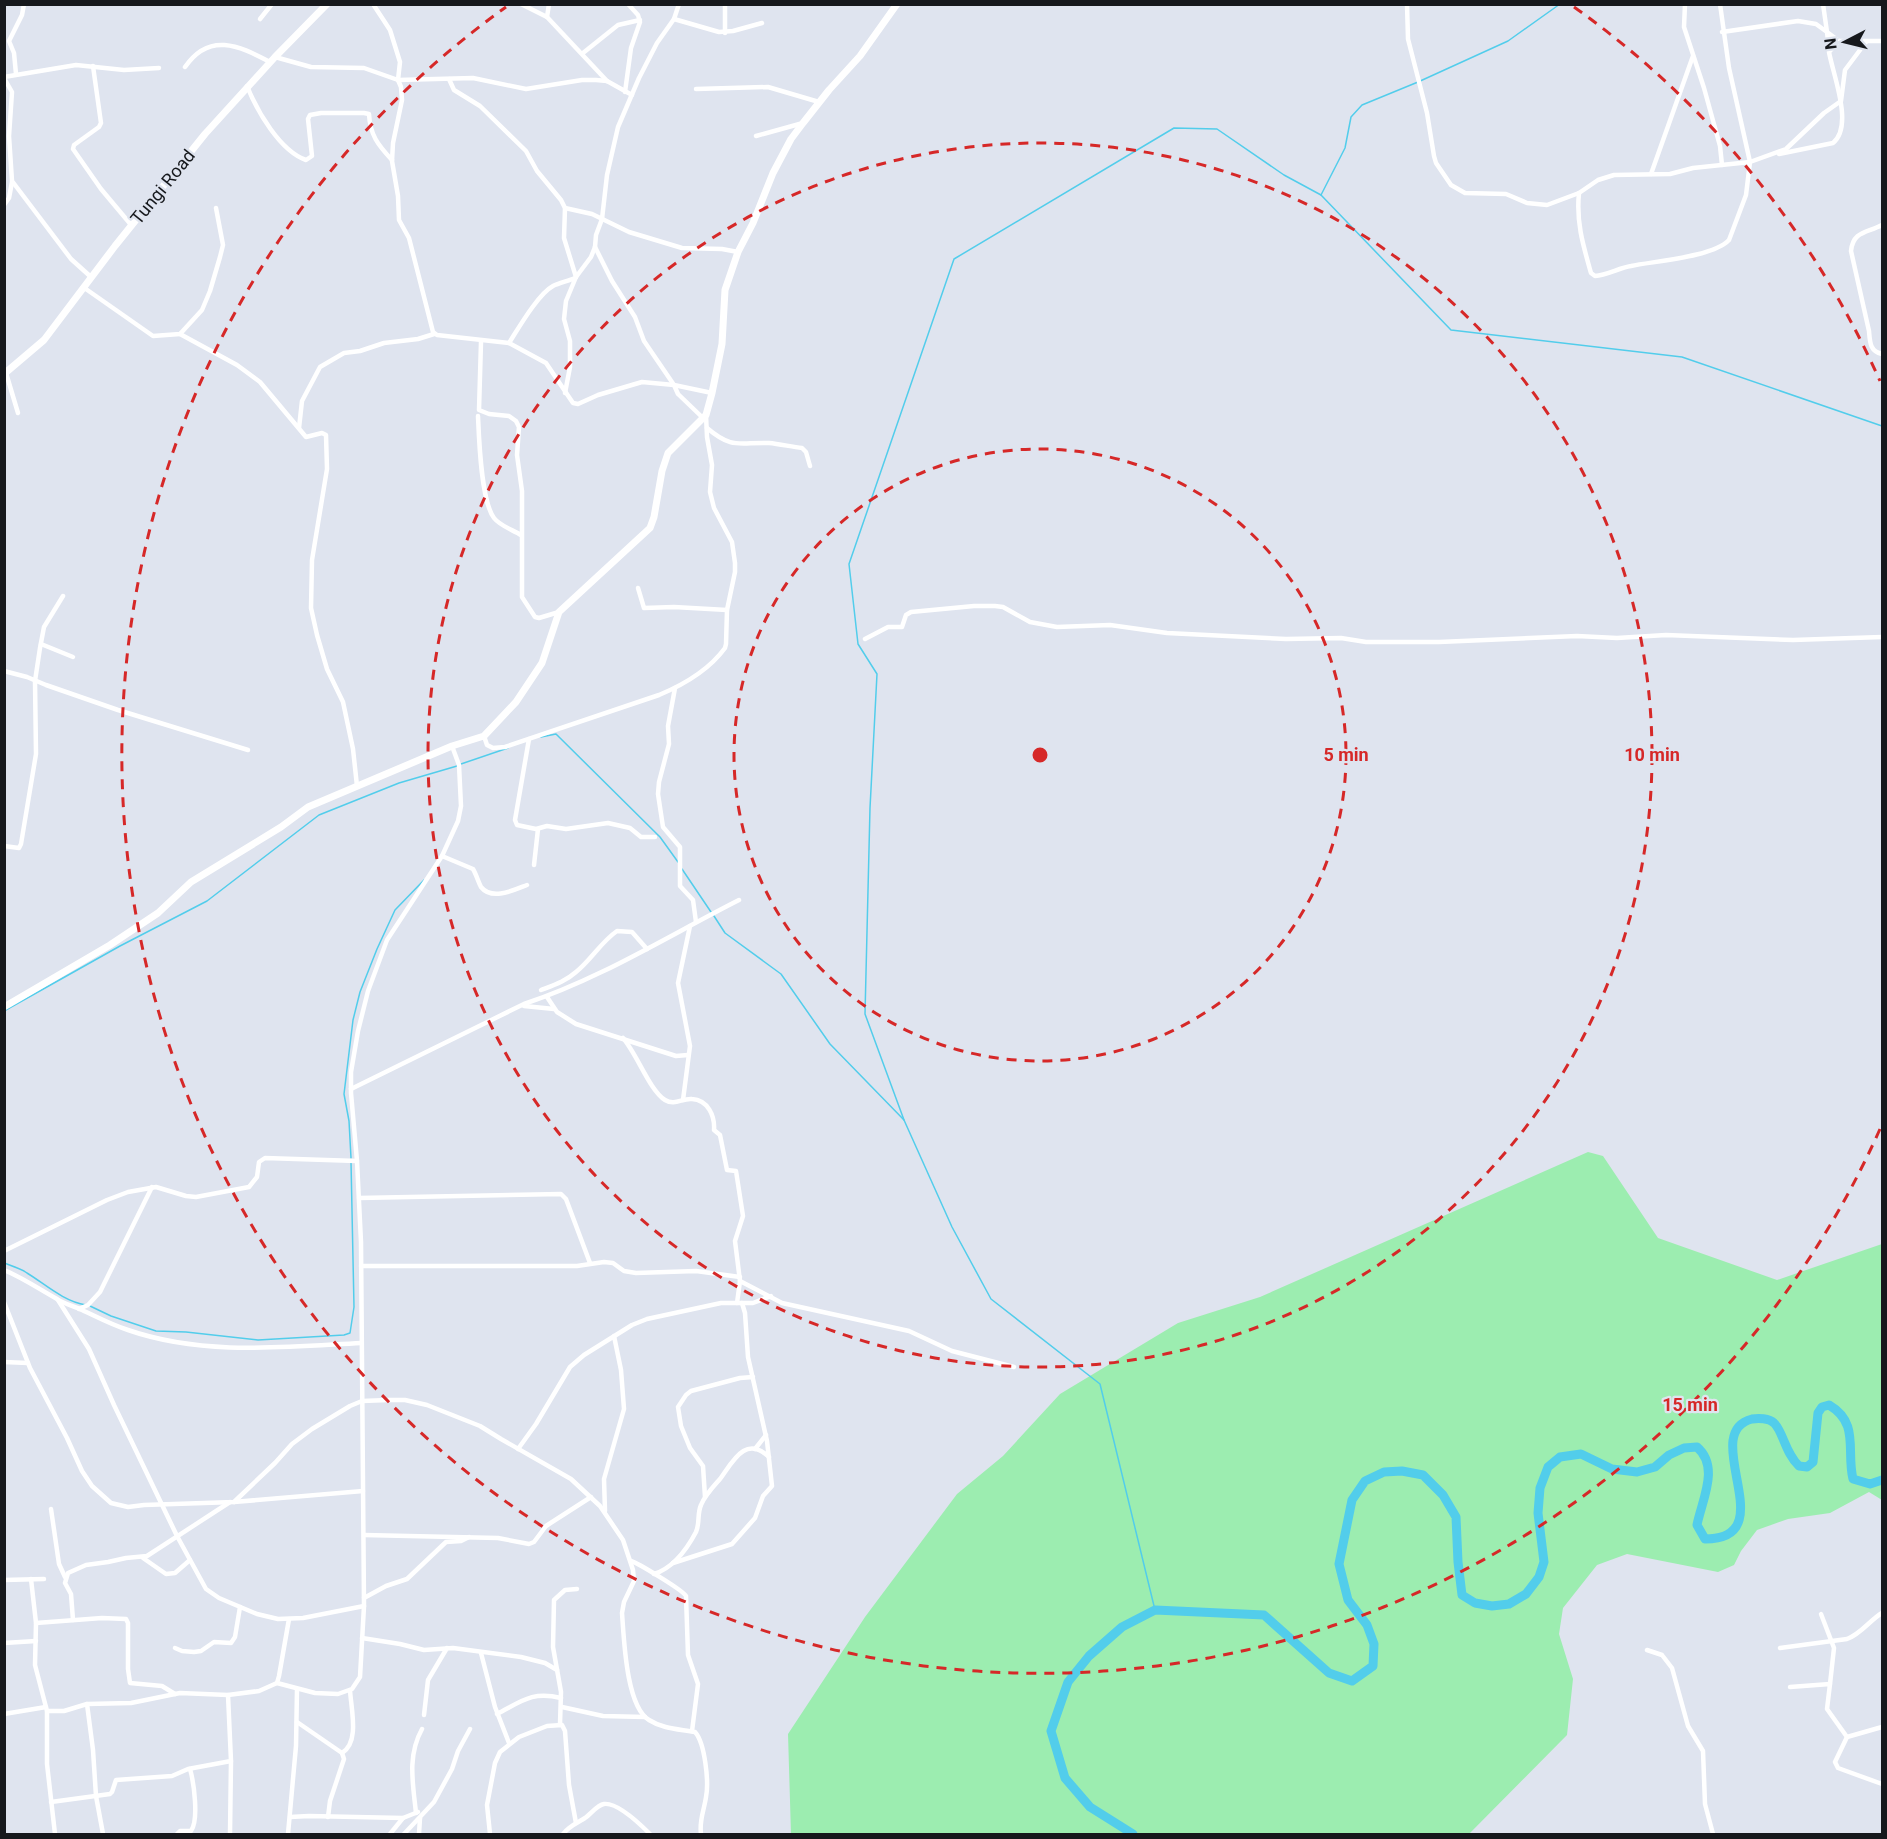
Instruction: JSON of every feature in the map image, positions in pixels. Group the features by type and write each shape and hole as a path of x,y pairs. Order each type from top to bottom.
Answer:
{"street":[{"path":"9,41 22,15 24,4"},
{"path":"260,19 272,4"},
{"name":"Tungi Road","path":"5,374 44,340 83,287 205,134 272,59 327,4"},
{"path":"373,4 390,30 400,62 398,80 402,100 393,143 392,161 398,196 399,222 410,238 434,334"},
{"path":"521,4 547,16 607,81 632,95"},
{"path":"547,16 549,4"},
{"path":"628,4 640,20"},
{"path":"565,393 570,358 570,341 564,311 566,301 576,278 591,257 595,247 615,139 632,95 657,43 674,19 679,4"},
{"path":"725,33 725,5 732,4"},
{"path":"484,736 487,745 493,748 505,747 675,688 699,673 724,648 727,610 735,564 732,542 714,508 710,492 712,465 705,417 723,336 725,290 738,252 753,223 773,173 791,139 819,102 860,56 897,4"},
{"path":"1407,4 1408,39 1427,113 1436,163 1451,185 1465,193 1506,194 1527,203 1540,205 1551,204 1579,193 1599,180 1614,175 1670,174 1693,168 1750,162 1786,149 1820,116 1841,101 1845,70 1866,42"},
{"path":"1685,4 1684,27 1720,146 1722,165"},
{"path":"1579,193 1577,214 1581,241 1595,276 1627,267 1699,255 1727,243 1746,195 1750,162 1722,32 1720,4"},
{"path":"1771,155 1830,144 1836,141 1841,134 1841,101 1829,52 1823,4"},
{"path":"674,19 725,33 762,23"},
{"path":"583,53 618,25 640,20"},
{"path":"625,92 631,48 640,20"},
{"path":"1722,32 1798,21 1816,24 1839,42 1882,41"},
{"path":"4,36 14,53 16,74"},
{"path":"1829,52 1839,42"},
{"path":"185,67 193,55 199,51 221,45 245,49 272,59 311,67 364,68 398,80 482,80 526,89 582,80 607,81"},
{"path":"1651,174 1693,55"},
{"path":"4,205 9,198 12,181 9,136 12,92 4,77 76,65 124,70 159,68"},
{"path":"93,66 101,123 99,127 74,145 73,149 101,189 132,226"},
{"path":"449,79 454,90 480,106 526,151 537,171 561,200 565,208 563,232 576,278"},
{"path":"247,86 259,112 285,148 299,158 306,160 312,156 308,123 310,115 364,113 369,114 370,129 376,143 392,161"},
{"path":"696,89 768,87 819,102"},
{"path":"756,136 803,123"},
{"path":"12,181 71,259 91,277"},
{"path":"180,334 202,310 220,257 223,245 216,208"},
{"path":"565,208 602,219 629,232 682,248 722,249 738,252"},
{"path":"1882,225 1857,236 1851,248 1872,348 1882,354"},
{"path":"595,247 612,281 635,316 644,341 678,394 705,417"},
{"path":"509,343 524,319 552,286 576,278"},
{"path":"83,287 153,336 180,334 237,365 260,382 306,437 322,433 326,435 327,469 312,560 311,608 316,635 327,669 343,702 353,749 357,786"},
{"path":"298,428 302,401 320,367 344,353 434,334 481,342 509,343 546,363 565,393 573,403 578,405 598,395 635,384 674,385 712,393"},
{"path":"481,342 479,410 489,414 509,416 516,421 519,427 523,600 535,617 559,612 650,528 668,453 705,417"},
{"path":"5,374 18,413"},
{"path":"478,416 484,491 490,512 498,522 521,535"},
{"path":"706,428 727,442 770,443 802,448 806,452 810,466"},
{"path":"638,588 644,608 727,610"},
{"path":"4,846 20,848 36,754 35,681 41,644 44,627 63,596"},
{"path":"865,639 888,627 902,627 906,615 911,612 974,606 1004,607 1030,622 1057,627 1110,625 1167,633 1286,639 1341,638 1366,642 1439,642 1577,636 1617,638 1666,635 1793,640 1882,637"},
{"path":"4,1007 139,926 158,913 191,882 308,807 452,746 484,736 516,702 542,663 559,612"},
{"path":"41,644 73,657"},
{"path":"4,671 118,710 248,750"},
{"path":"675,688 668,726 669,744 659,782 658,802 663,827 680,847 680,886 693,900 696,922"},
{"path":"529,739 515,822 518,826 538,829 547,826 580,829 594,824 608,824 628,827 639,836 656,837"},
{"path":"4,1714 47,1709 64,1711 87,1704 131,1704 175,1694 228,1695 260,1691 277,1683 328,1695 350,1690 360,1677 364,1606 361,1266 351,1072 358,1030 380,957 393,929 442,856 458,821 461,806 459,765 452,746"},
{"path":"534,866 538,829"},
{"path":"442,856 473,869 482,888 491,893 500,894 527,885"},
{"path":"351,1089 519,1007 547,997 647,949 739,900"},
{"path":"683,1100 689,1038 678,983 690,926"},
{"path":"541,990 567,979 617,930 632,932 647,949"},
{"path":"547,997 554,1009 576,1024 676,1056 688,1055"},
{"path":"519,1007 534,1006 554,1009"},
{"path":"623,1038 658,1094 670,1102 694,1099 706,1105 714,1122 714,1130 720,1135 726,1170 736,1171 743,1216 735,1241 740,1279 739,1303 745,1313 746,1343 766,1435 772,1486 762,1496 755,1518 732,1544 673,1563 654,1574"},
{"path":"4,1251 116,1196 152,1187 165,1188 186,1196 207,1196 249,1187 257,1177 259,1162 265,1158 357,1161"},
{"path":"79,1309 94,1299 152,1187"},
{"path":"359,1198 561,1194 566,1200 590,1263"},
{"path":"361,1266 567,1266 613,1263 624,1271 636,1273 696,1270 740,1279 782,1303 909,1331 952,1351 1014,1367"},
{"path":"4,1270 30,1282 58,1300 93,1316 130,1331 165,1339 222,1346 283,1348 361,1343"},
{"path":"518,1449 536,1424 570,1367 584,1355 632,1325 647,1319 721,1303 759,1302 771,1296"},
{"path":"93,1316 94,1299"},
{"path":"58,1300 89,1349 177,1536 206,1589 219,1598 269,1618 303,1618 364,1606"},
{"path":"4,1302 28,1363 82,1471 98,1493 111,1503 128,1507 232,1502 363,1491"},
{"path":"605,1511 604,1479 624,1409 621,1370 614,1336"},
{"path":"4,1362 28,1363"},
{"path":"705,1497 703,1466 690,1448 681,1426 678,1407 691,1391 753,1377"},
{"path":"65,1577 71,1570 86,1565 143,1557 156,1552 177,1536 232,1502 276,1463 294,1442 362,1401 405,1400 427,1405 482,1428 571,1479 605,1511 623,1540 631,1561 634,1581 622,1607 623,1626 629,1682 637,1706 645,1717"},
{"path":"755,1449 766,1435"},
{"path":"673,1563 696,1531 700,1508 705,1497 738,1455 748,1449 755,1449 769,1456"},
{"path":"364,1535 498,1538 532,1544 546,1526 591,1497"},
{"path":"51,1509 59,1564 71,1594 73,1620"},
{"path":"364,1598 386,1586 408,1580 446,1542 461,1541 469,1537"},
{"path":"143,1557 166,1574 175,1573 190,1560"},
{"path":"631,1561 682,1590 686,1596 688,1655 698,1684 692,1731"},
{"path":"31,1579 36,1623 35,1665 47,1709 47,1755 55,1834"},
{"path":"4,1580 44,1579"},
{"path":"576,1823 569,1785 565,1731 560,1724 562,1707 553,1647 554,1600 565,1590 577,1588"},
{"path":"175,1648 194,1652 201,1651 214,1642 231,1643 235,1637 240,1607"},
{"path":"1780,1648 1854,1636 1874,1617 1882,1613"},
{"path":"1821,1614 1833,1640 1834,1648 1827,1708 1847,1737"},
{"path":"36,1623 102,1618 126,1619 130,1683 162,1686 175,1694"},
{"path":"277,1683 289,1619"},
{"path":"362,1638 421,1650 459,1648 481,1653 536,1659 557,1670"},
{"path":"4,1643 36,1641"},
{"path":"424,1715 430,1674 447,1648"},
{"path":"1647,1650 1662,1654 1672,1668 1688,1726 1703,1751 1705,1804 1713,1834"},
{"path":"481,1653 497,1714 509,1743"},
{"path":"1790,1687 1830,1684"},
{"path":"288,1834 297,1722 297,1689"},
{"path":"342,1753 348,1749 353,1735 350,1690"},
{"path":"228,1695 231,1761 230,1834"},
{"path":"497,1714 531,1696 548,1695 561,1698"},
{"path":"87,1704 96,1796 103,1834"},
{"path":"562,1707 603,1716 645,1717 668,1728 697,1733 707,1792 700,1819 701,1834"},
{"path":"297,1722 342,1753 344,1759 333,1789 327,1817"},
{"path":"490,1834 487,1805 495,1763 500,1752 509,1743 547,1726 560,1724"},
{"path":"1882,1727 1847,1737 1839,1751 1835,1766 1882,1784"},
{"path":"419,1834 412,1761 415,1744 423,1730"},
{"path":"393,1829 402,1834 418,1815 434,1802 470,1730"},
{"path":"51,1802 111,1794 116,1780 166,1777 190,1769 231,1761"},
{"path":"177,1834 180,1831 191,1831 194,1826 195,1798 190,1769"},
{"path":"563,1834 601,1804 609,1804 627,1814 650,1834"},
{"path":"290,1817 403,1818 418,1815"},
{"path":"390,1834 403,1818"}],"green space":[{"path":"1588,1152 1603,1156 1658,1238 1777,1280 1882,1244 1882,1500 1869,1492 1830,1513 1788,1519 1757,1530 1741,1551 1734,1565 1718,1572 1627,1554 1597,1565 1563,1608 1559,1634 1573,1679 1567,1735 1469,1834 791,1834 788,1734 865,1617 957,1494 1003,1456 1060,1394 1178,1323 1260,1297"}],"waterway":[{"path":"1321,195 1345,148 1351,117 1362,105 1508,41 1560,4"},
{"path":"904,1120 865,1014 870,808 877,674 858,644 849,564 954,259 1174,128 1217,129 1284,175 1321,195 1451,330 1682,357 1882,426"},
{"path":"541,737 556,734 660,837 678,862"},
{"path":"461,764 508,748"},
{"path":"4,1011 120,946 207,901 319,815 399,783 457,766"},
{"path":"682,869 711,912"},
{"path":"351,1158 349,1121 344,1094 353,1020 360,992 395,910 424,880"},
{"path":"714,916 725,933 781,974 830,1044 904,1120 952,1227 991,1299 1100,1384 1155,1610"},
{"path":"90,1306 111,1316 156,1331 258,1340 350,1333 354,1307 351,1162"},
{"path":"4,1263 24,1271 62,1296 86,1305"},
{"path":"1133,1834 1090,1807 1065,1778 1051,1731 1068,1682 1089,1656 1122,1627 1155,1610 1264,1615 1329,1673 1352,1681 1373,1666 1374,1644 1367,1625 1348,1600 1339,1564 1352,1500 1365,1481 1384,1472 1402,1471 1423,1475 1443,1495 1456,1517 1462,1595 1475,1603 1492,1606 1509,1604 1526,1594 1539,1577 1544,1562 1538,1513 1540,1488 1548,1467 1560,1457 1581,1454 1612,1469 1637,1472 1655,1467 1669,1455 1684,1448 1697,1447 1704,1455 1708,1474 1708,1484 1697,1525 1705,1539 1728,1534 1738,1522 1741,1505 1733,1444 1737,1428 1752,1419 1772,1421 1780,1431 1794,1461 1799,1466 1807,1467 1813,1462 1818,1413 1822,1407 1829,1405 1839,1412 1848,1429 1853,1479 1870,1484 1882,1480"}]}
